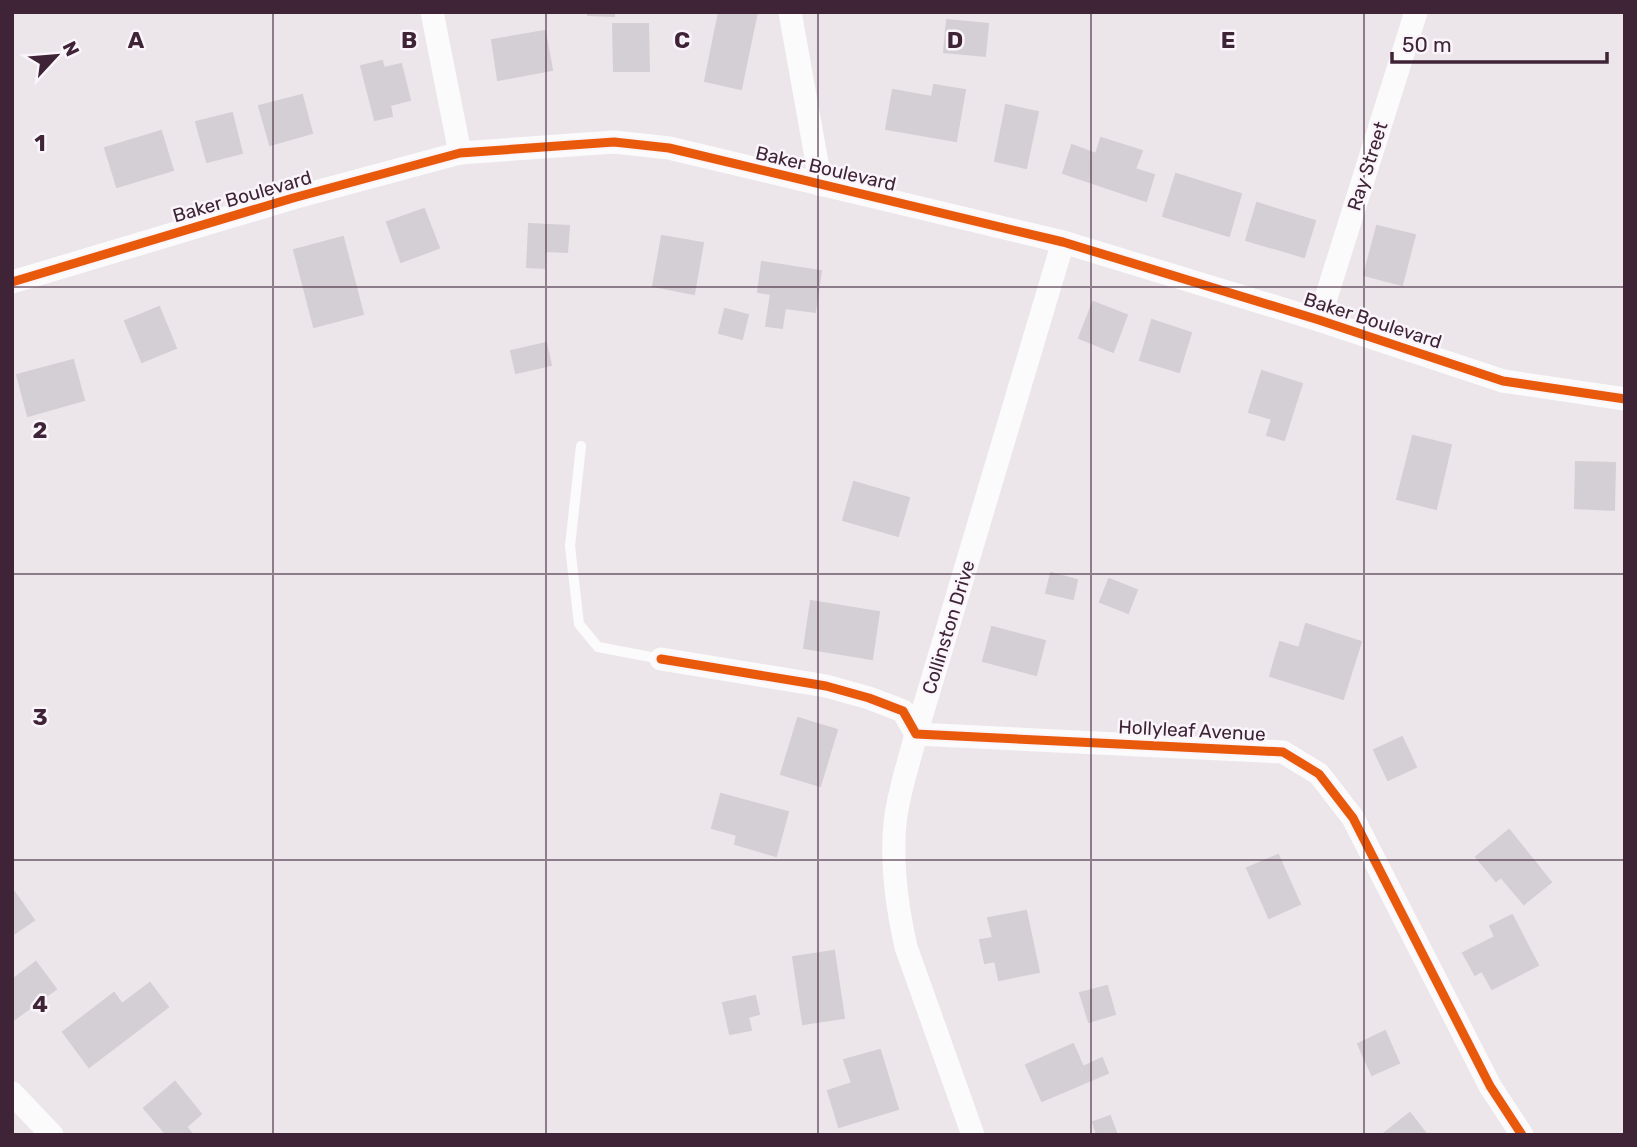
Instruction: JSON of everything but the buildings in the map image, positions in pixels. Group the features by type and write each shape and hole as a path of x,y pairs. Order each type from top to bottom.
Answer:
{"street":[{"path":"432,12 460,153"},
{"path":"790,12 821,185"},
{"name":"Ray Street","path":"1319,320 1416,12"},
{"name":"Baker Boulevard","path":"12,282 293,198 460,153 614,142 668,148 1063,242 1319,320 1503,381 1625,399"},
{"name":"Collinston Drive","path":"973,1135 906,947 900,921 895,871 895,825 916,734 1063,242"},
{"path":"661,659 826,686 869,698 903,710 916,734"},
{"name":"Hollyleaf Avenue","path":"916,734 1283,752 1319,774 1353,818 1490,1086 1522,1135"},
{"path":"12,1093 52,1135"}],"lane":[{"path":"581,446 570,546 579,624 598,647 661,659"}],"cycle path":[{"path":"12,282 293,198 460,153 614,142 669,148 1063,242 1319,320 1503,381 1625,399"},
{"path":"661,659 826,686 869,698 903,711 916,734 1283,752 1319,774 1353,818 1490,1086 1522,1135"}]}
